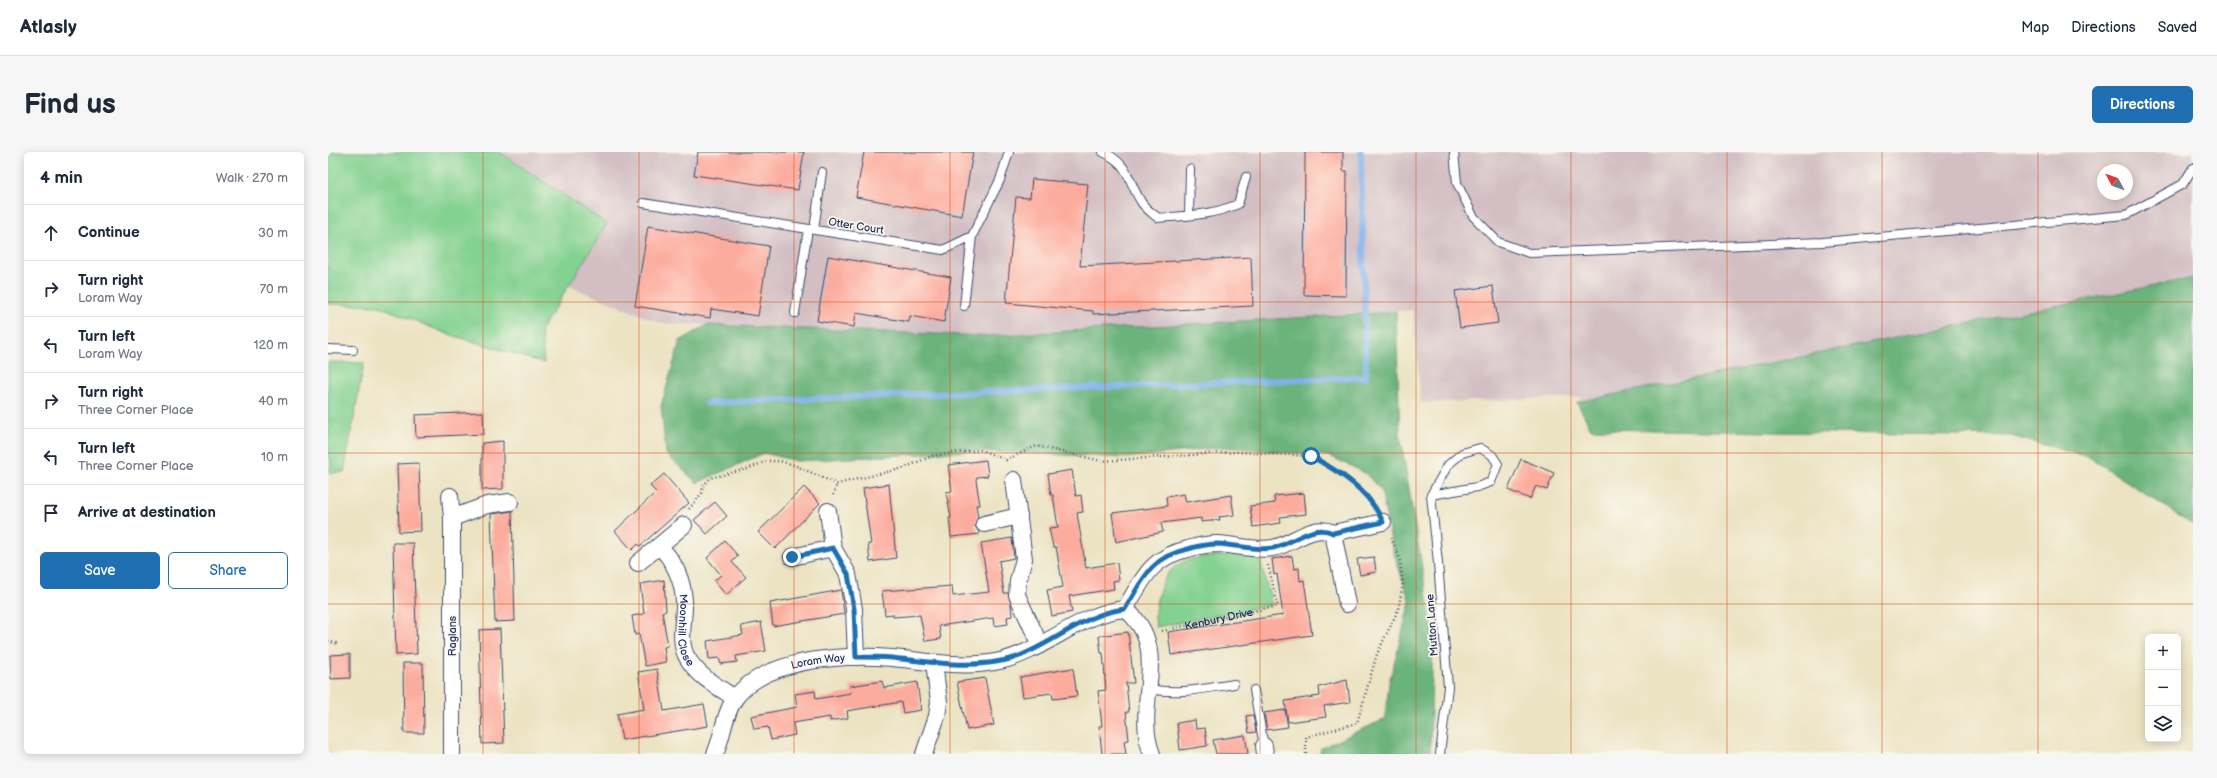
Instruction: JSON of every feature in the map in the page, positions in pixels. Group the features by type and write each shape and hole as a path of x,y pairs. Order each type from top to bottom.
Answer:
{"street":[{"path":"1014,480 1024,559 1018,580 1017,595 1040,645"},
{"name":"Raglans","path":"450,496 452,518 452,754"},
{"path":"452,518 487,505 510,502"},
{"path":"828,511 833,548 848,574 854,609 856,657"},
{"path":"984,524 1019,516"},
{"path":"1152,754 1148,745 1146,725 1151,669 1149,647 1133,616 1125,609 1152,567 1174,552 1203,545 1218,544 1265,549 1287,544 1312,532 1328,531 1333,533 1383,522"},
{"path":"638,563 684,525"},
{"path":"1333,533 1347,604"},
{"name":"Moonhill Close","path":"659,546 667,554 679,576 684,602 682,640 688,660 702,676 735,698"},
{"path":"792,557 833,548"},
{"name":"Loram Way","path":"715,754 729,710 735,698 750,684 771,671 811,661 856,657 892,658 934,663 978,665 1014,658 1077,625 1117,610 1125,609"},
{"path":"924,754 937,716 939,702 934,663"}],"lane":[{"path":"964,306 972,236 1000,180 1009,152"},
{"path":"1103,152 1113,156 1126,169 1140,202 1158,218 1189,215 1229,208 1238,204 1246,177"},
{"path":"1454,152 1457,184 1473,216 1498,242 1529,253 1823,242 2126,215 2183,184 2193,168"},
{"path":"1189,215 1190,169"},
{"path":"795,313 822,172"},
{"name":"Otter Court","path":"644,203 943,250 972,236"},
{"path":"328,349 353,350"},
{"path":"1480,448 1492,455 1498,464 1491,482 1477,487 1431,495 1448,465 1462,453 1480,448"},
{"name":"Mutton Lane","path":"1431,495 1448,687 1440,754"},
{"path":"1149,689 1167,693 1234,684"},
{"path":"1254,690 1265,750"}],"path":[{"path":"684,525 683,515 702,493 704,486 710,478 747,469 767,461 780,461 794,465 836,484 904,468 932,456 981,450 1006,460 1036,446 1102,461 1236,452 1311,456 1344,475 1368,496 1377,508 1399,556 1403,584 1398,610 1377,654 1357,723 1306,737 1306,754"},
{"name":"Kenbury Drive","path":"1144,635 1278,606 1265,549"},
{"path":"328,641 338,644"}],"shaded area":[{"path":"499,152 2193,152 2193,278 1577,402 1582,397 1421,403 1413,310 984,336 660,323 567,285 607,224"}],"green space":[{"path":"328,152 499,152 607,224 541,330 544,363 445,333 379,306 328,304"},
{"path":"2193,278 2193,525 2091,458 2011,436 1591,429 1577,402"},
{"path":"1396,312 1400,435 1433,634 1430,754 1320,754 1321,748 1385,719 1389,683 1410,602 1393,551 1381,490 1365,473 1330,456 1223,447 1126,458 974,451 797,461 764,453 697,483 666,454 661,406 680,341 707,325 984,336"},
{"path":"328,362 364,363 344,472 330,473 331,459 328,458"},
{"path":"1231,555 1259,555 1272,605 1156,627 1155,608 1157,600 1165,578 1172,570 1179,564 1188,560"}],"building":[{"path":"698,152 804,152 798,190 694,175"},
{"path":"864,152 973,152 962,216 856,197"},
{"path":"1305,152 1343,152 1343,171 1347,171 1346,296 1304,295"},
{"path":"1032,179 1088,184 1080,266 1251,257 1253,306 1093,314 1093,311 1006,303 1016,197 1030,198"},
{"path":"648,226 769,246 758,316 711,309 710,318 635,306"},
{"path":"828,256 951,277 944,322 910,316 909,322 856,313 854,327 817,321"},
{"path":"1493,286 1498,323 1460,328 1455,291"},
{"path":"483,412 484,434 416,437 415,415"},
{"path":"503,441 503,489 482,490 482,443"},
{"path":"1521,459 1554,473 1547,490 1536,486 1530,499 1508,490"},
{"path":"986,460 988,476 977,477 976,480 980,505 976,505 978,517 975,526 980,534 951,537 949,518 951,518 946,492 952,491 948,465"},
{"path":"419,463 421,531 399,532 397,464"},
{"path":"1072,470 1076,496 1081,495 1083,512 1077,513 1086,568 1117,563 1119,580 1113,581 1114,589 1069,596 1072,612 1052,616 1047,590 1063,587 1056,547 1053,547 1049,528 1058,527 1048,474"},
{"path":"664,474 689,503 640,546 638,544 632,550 615,531 656,492 650,486"},
{"path":"889,484 896,558 870,562 868,544 871,544 863,488"},
{"path":"804,487 820,503 775,549 758,532"},
{"path":"1304,493 1306,514 1280,517 1281,523 1253,527 1250,506 1275,503 1274,496"},
{"path":"1184,494 1186,502 1231,495 1234,515 1219,517 1220,520 1201,522 1201,518 1161,523 1163,532 1116,542 1112,513 1167,506 1166,497"},
{"path":"715,502 727,516 707,534 694,520"},
{"path":"512,511 515,621 495,622 491,514"},
{"path":"1012,538 1014,558 999,561 1004,593 1008,593 1011,604 1012,616 1007,617 1008,624 994,626 993,618 939,626 941,639 925,641 920,615 893,617 893,614 885,615 882,591 952,586 953,596 989,592 981,543"},
{"path":"725,541 738,556 732,562 746,577 726,595 714,581 721,575 707,558"},
{"path":"393,543 413,543 417,654 396,655"},
{"path":"1292,556 1294,569 1299,568 1300,581 1304,580 1312,635 1171,655 1168,632 1283,615 1277,574 1274,575 1272,559"},
{"path":"1374,557 1376,572 1360,575 1357,559"},
{"path":"664,580 666,611 662,612 668,646 664,647 666,662 645,666 639,634 635,635 632,616 644,614 640,584"},
{"path":"841,590 844,614 773,626 770,603"},
{"path":"761,622 766,651 736,656 737,662 721,664 719,658 709,659 707,641 743,635 741,626"},
{"path":"500,629 504,743 482,744 479,630"},
{"path":"1128,632 1134,683 1126,683 1129,712 1126,712 1129,740 1124,741 1126,754 1102,754 1099,726 1102,726 1098,691 1106,690 1103,653 1101,653 1099,636"},
{"path":"350,654 350,678 331,679 330,655"},
{"path":"403,663 423,663 424,733 404,733"},
{"path":"1073,668 1077,696 1053,699 1052,693 1023,697 1020,677"},
{"path":"657,669 664,711 704,704 708,726 622,740 617,714 644,709 638,672"},
{"path":"985,678 994,725 967,730 957,682"},
{"path":"1347,680 1350,702 1324,706 1326,717 1288,722 1285,701 1320,696 1319,687"},
{"path":"882,681 884,688 917,682 921,710 903,713 901,702 847,711 848,718 830,721 830,717 793,723 795,735 771,740 768,727 754,729 751,716 797,707 795,694 815,691 816,699 851,693 850,686"},
{"path":"1285,710 1288,727 1267,730 1264,713"},
{"path":"1253,715 1256,732 1249,733 1246,716"},
{"path":"1195,720 1196,729 1205,728 1207,746 1180,750 1177,723"},
{"path":"1245,735 1248,754 1216,754 1213,740"}],"waterway":[{"path":"707,403 1366,377 1361,152"}],"route":[{"path":"792,557 833,548 848,574 854,609 856,657 892,658 934,663 978,665 999,661 1014,658 1028,652 1077,625 1117,610 1125,609 1144,577 1152,567 1163,557 1174,552 1203,545 1218,544 1265,549 1275,548 1312,532 1328,531 1333,533 1383,522 1377,508 1368,496 1344,475 1311,456"}]}
